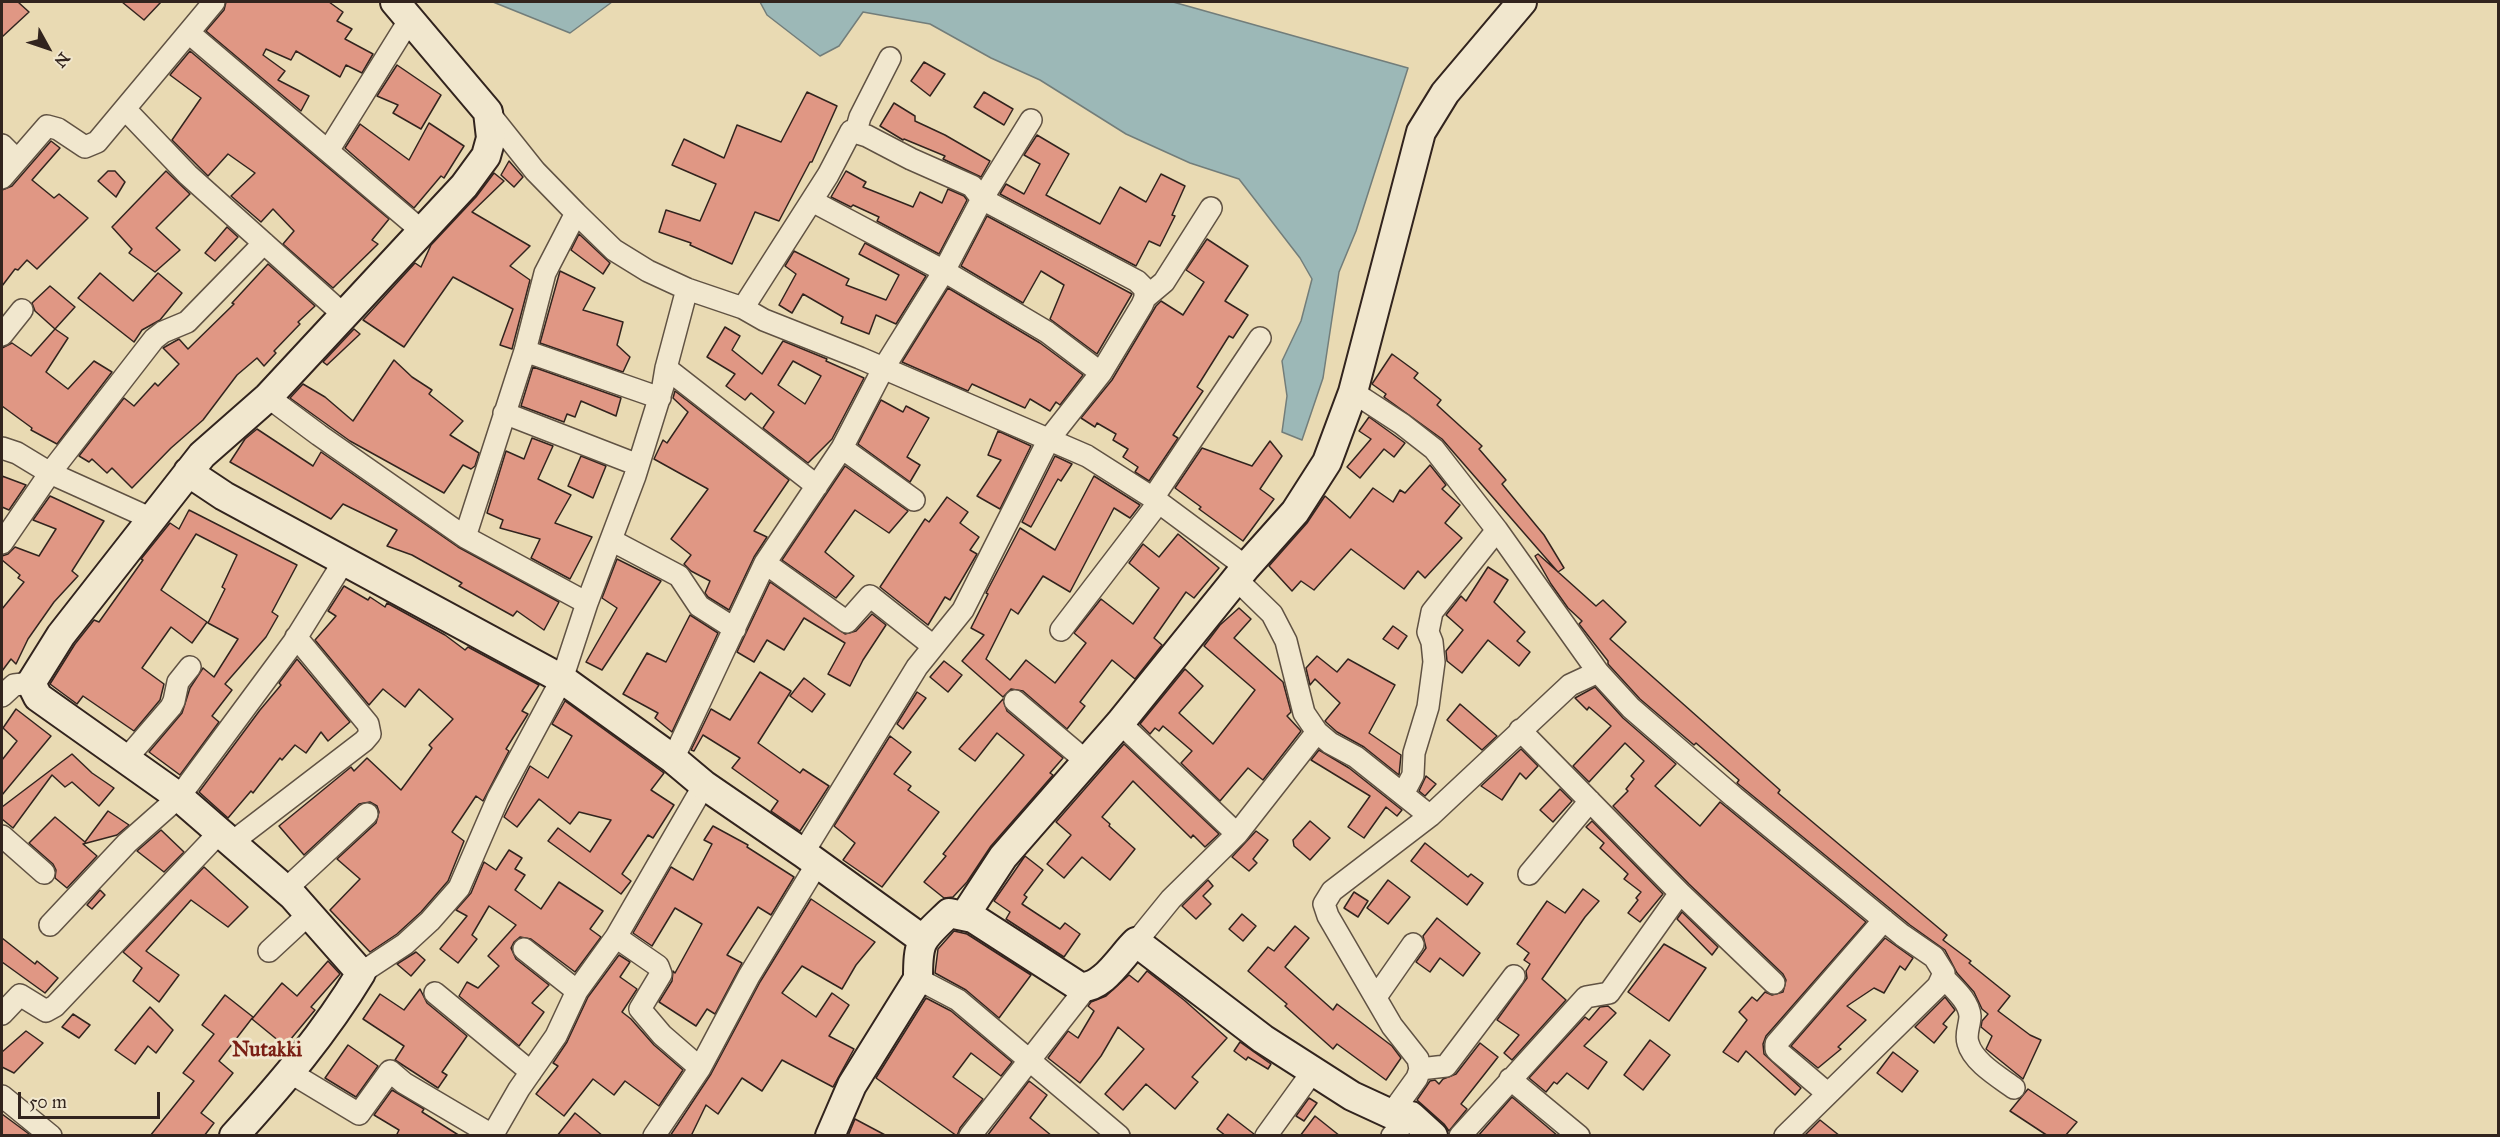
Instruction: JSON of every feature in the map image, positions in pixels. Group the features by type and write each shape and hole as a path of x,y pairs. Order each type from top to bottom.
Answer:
{"main road":[{"path":"965,915 1003,856 1120,723 1295,512 1326,462 1353,392 1421,132 1445,93 1522,2"},
{"path":"234,1136 291,1073 335,1015 361,973 310,913 286,889 179,797 38,697 10,690 61,635 202,455 268,397 464,186 486,156 491,138 488,112 402,10"},
{"path":"188,472 224,496 562,679 673,759 704,785 922,939"},
{"path":"830,1136 852,1085 918,979 918,959 922,939 949,913 965,915 1080,987 1087,987 1102,980 1136,942 1263,1040 1398,1122 1433,1136"}],"street":[{"path":"2,178 47,126 58,129 80,145 90,147 97,142 214,2"},
{"path":"328,151 402,10"},
{"path":"189,33 422,231"},
{"path":"856,131 860,117 890,58"},
{"path":"125,109 188,175 344,315"},
{"path":"488,112 535,171 576,213 614,250 648,271 687,289 743,308 764,320 1087,456 1156,500 1242,574 1272,614 1286,641 1304,712 1317,732 1330,743 1356,757 1430,816"},
{"path":"673,759 765,563 842,448 883,369 944,271 982,199 1031,120"},
{"path":"743,308 812,201 852,131 972,186 982,199 1137,281 1145,289 1145,298"},
{"path":"2,145 17,160"},
{"path":"812,201 944,271 1047,332 1101,373"},
{"path":"654,1136 700,1068 810,858 917,667 963,610 1048,439 1101,373 1145,298 1164,282 1211,208"},
{"path":"465,537 525,351 545,273 576,213"},
{"path":"2,543 50,472 154,339 187,322 264,243"},
{"path":"361,973 405,944 430,921 459,888 498,798 562,679 586,603 611,540 660,398 687,289"},
{"path":"2,335 22,310"},
{"path":"1061,630 1156,500 1260,338"},
{"path":"525,351 660,398"},
{"path":"666,368 818,486"},
{"path":"1353,392 1402,424 1434,449 1497,530 1598,672 1631,708 1884,920 1934,957 1944,973 1944,978 1964,1000 1968,1009 1970,1016 1967,1037 1972,1051 1980,1061 2014,1088"},
{"path":"268,397 356,462 465,537 586,603"},
{"path":"504,413 638,465"},
{"path":"2,448 17,453 50,472 152,519"},
{"path":"842,448 914,500"},
{"path":"1403,794 1413,775 1414,753 1428,707 1434,662 1432,642 1428,632 1432,612 1497,530"},
{"path":"611,540 679,576 699,606 735,629"},
{"path":"50,925 127,843 179,797 296,637 344,561"},
{"path":"765,563 847,622 870,596 933,646"},
{"path":"2,1014 20,995 46,1011 55,1006 225,838 364,741 370,734 368,724 296,637"},
{"path":"126,759 171,707 178,682 190,667"},
{"path":"1398,1122 1417,1078 1418,1059 1392,1026 1328,916 1324,904 1332,891 1430,816 1570,685 1598,672"},
{"path":"1015,701 1086,761"},
{"path":"1120,723 1237,834"},
{"path":"1520,730 1680,894 1774,983"},
{"path":"1136,942 1171,899 1237,834 1317,732"},
{"path":"291,1073 359,1114 390,1071 404,1083 492,1135 556,1035 577,991 616,937 704,785"},
{"path":"1529,874 1590,801"},
{"path":"286,889 367,814"},
{"path":"2,836 44,873"},
{"path":"1460,1136 1586,997 1609,993 1680,894"},
{"path":"269,951 310,913"},
{"path":"1827,1093 1779,1053 1776,1044 1884,920"},
{"path":"616,937 658,966 661,974 640,1009 662,1035 700,1068"},
{"path":"1376,997 1413,944"},
{"path":"524,949 577,991"},
{"path":"1419,1069 1446,1066 1514,976"},
{"path":"1785,1135 1944,978"},
{"path":"918,979 958,1000 1119,1136"},
{"path":"970,1136 1087,987"},
{"path":"435,993 531,1072"},
{"path":"1266,1136 1313,1071"},
{"path":"1510,1079 1580,1136"},
{"path":"2,1096 51,1136"}],"water":[{"path":"493,2 612,2 570,33"},
{"path":"760,2 1173,2 1408,68 1356,231 1339,272 1323,378 1302,440 1282,432 1287,396 1282,361 1301,321 1312,279 1300,258 1239,179 1190,163 1126,134 1040,80 991,58 930,24 863,12 839,46 820,56 767,15"}],"building":[{"path":"2,2 18,2 29,12 2,37"},
{"path":"122,2 161,2 144,20"},
{"path":"226,2 329,2 343,12 337,21 352,29 345,39 373,54 362,73 346,65 340,77 296,51 291,60 266,49 263,55 285,71 278,80 309,96 301,111 206,31 224,10"},
{"path":"190,51 389,219 372,240 378,244 333,288 283,244 294,231 273,209 261,222 231,196 255,173 228,154 208,176 172,140 201,98 170,75"},
{"path":"924,62 945,74 930,96 911,81"},
{"path":"397,65 441,95 421,129 393,113 398,105 377,96"},
{"path":"807,92 837,106 812,162 779,221 755,212 732,264 690,245 691,243 659,232 666,210 700,221 716,184 672,165 684,139 724,158 737,125 781,142"},
{"path":"984,92 1013,109 1004,125 974,107"},
{"path":"894,103 915,116 915,121 990,161 981,177 943,159 945,156 903,140 880,126"},
{"path":"429,123 464,146 444,178 441,176 414,208 345,148 360,124 409,160"},
{"path":"1037,135 1069,154 1046,195 1100,224 1120,187 1146,202 1161,174 1185,186 1172,215 1175,216 1160,246 1149,241 1136,266 1000,194 1006,184 1024,194 1040,164 1024,155"},
{"path":"51,141 60,148 32,180 54,198 59,194 88,218 37,269 27,260 18,270 15,269 2,286 2,190 12,186"},
{"path":"509,161 523,177 514,187 501,175"},
{"path":"108,171 115,171 125,182 116,197 98,181"},
{"path":"166,171 190,194 156,228 180,250 155,272 129,253 132,249 112,227"},
{"path":"846,171 866,182 863,187 913,207 920,192 942,203 948,189 964,196 967,200 939,254 877,221 879,217 831,197"},
{"path":"494,173 504,181 472,212 530,246 510,266 530,280 512,349 500,345 513,309 453,277 404,347 363,320 415,263 421,267 431,245 476,197"},
{"path":"987,216 1132,294 1097,354 1050,319 1064,285 1041,271 1023,303 961,266"},
{"path":"227,227 238,237 215,261 205,253"},
{"path":"579,234 610,263 603,274 571,250"},
{"path":"1207,239 1248,266 1225,301 1248,315 1233,338 1229,336 1197,387 1203,391 1173,435 1178,438 1149,481 1135,472 1138,467 1123,457 1128,449 1113,440 1116,434 1097,423 1095,427 1081,418 1112,380 1156,306 1161,301 1183,315 1204,282 1186,270"},
{"path":"865,243 926,276 896,324 876,315 869,334 841,323 843,317 803,294 792,313 779,305 796,274 785,266 794,251 849,279 846,285 886,300 899,275 859,254"},
{"path":"268,264 315,306 298,322 300,324 274,351 276,353 264,366 257,358 237,375 203,420 171,448 132,488 112,468 107,473 92,459 89,462 79,456 124,398 134,406 155,383 158,386 179,364 163,348 179,339 188,349 234,304 232,303"},
{"path":"560,271 595,288 583,310 623,322 617,345 630,357 623,372 540,343"},
{"path":"100,273 133,301 158,273 182,293 160,320 142,330 134,342 78,298"},
{"path":"50,286 75,307 55,329 35,311 32,303"},
{"path":"948,288 1040,343 1083,375 1060,405 1056,402 1050,411 1030,399 1025,408 972,384 968,391 902,362"},
{"path":"725,327 740,336 732,350 762,374 783,341 827,359 826,361 864,378 832,439 808,463 763,428 774,412 751,393 745,400 726,386 735,374 707,357","holes":["793,361 821,376 805,404 778,385"]},
{"path":"55,329 68,338 46,372 68,389 94,361 112,372 57,444 31,430 32,428 2,406 2,348 12,343 31,356"},
{"path":"354,329 360,334 327,365 323,362"},
{"path":"1392,354 1418,373 1414,378 1441,400 1437,405 1482,446 1479,449 1506,480 1502,484 1544,535 1564,568 1558,572 1442,439 1384,397 1386,394 1372,384"},
{"path":"394,360 412,377 432,390 429,394 463,421 450,435 479,453 475,466 471,469 463,465 444,493 350,441 290,398 303,384 325,397 353,421"},
{"path":"533,367 621,398 616,416 581,401 575,417 567,414 564,422 521,406"},
{"path":"675,391 789,480 754,531 767,537 754,557 729,610 708,597 705,593 710,581 691,571 684,564 691,555 671,539 708,489 654,459 663,440 667,443 688,412 673,398"},
{"path":"881,400 903,412 906,406 929,418 907,457 920,465 910,482 858,444"},
{"path":"1369,417 1405,443 1394,457 1384,449 1360,478 1347,467 1371,439 1359,431"},
{"path":"257,429 313,466 321,452 458,547 559,602 544,630 517,611 513,616 459,586 462,583 412,555 387,546 397,530 343,504 331,519 230,462 245,439"},
{"path":"998,431 1031,446 1000,509 977,496 1001,460 988,455"},
{"path":"532,438 553,446 538,479 571,495 555,523 592,537 570,579 531,558 540,539 500,528 503,520 487,513 506,451 524,459"},
{"path":"1270,441 1282,456 1260,489 1274,499 1243,541 1199,509 1201,507 1175,488 1202,448 1252,466"},
{"path":"581,456 606,466 593,498 568,486"},
{"path":"1055,456 1072,464 1061,481 1058,479 1031,527 1022,522"},
{"path":"1430,465 1446,485 1442,489 1460,505 1445,523 1462,538 1425,578 1418,571 1404,589 1351,549 1314,590 1301,581 1292,591 1269,566 1307,523 1325,496 1350,518 1373,488 1393,502 1400,490 1405,493"},
{"path":"845,466 908,511 889,533 855,510 825,552 854,576 836,598 782,560"},
{"path":"2,476 26,485 9,510 2,507"},
{"path":"1094,476 1140,505 1130,518 1114,508 1070,592 1043,576 1018,614 1011,609 986,659 1010,680 1026,660 1055,683 1086,643 1074,633 1101,599 1133,624 1159,588 1129,563 1143,544 1159,557 1178,534 1219,568 1194,598 1186,592 1154,638 1162,645 1135,679 1112,660 1080,702 1085,706 1067,729 1023,691 1011,689 1003,697 962,661 984,635 971,628 988,594 986,593 1020,528 1055,550"},
{"path":"50,496 104,521 72,571 78,576 54,602 28,639 16,664 11,659 2,671 2,609 24,582 18,578 20,575 2,560 2,556 15,547 39,556 56,529 33,520"},
{"path":"947,497 968,512 960,523 979,537 970,550 977,554 950,600 945,597 928,625 880,587 925,519 929,522"},
{"path":"189,510 297,565 272,612 278,616 266,637 225,684 232,690 212,716 219,722 180,775 149,752 182,713 190,688 203,668 214,677 238,639 208,623 225,589 222,587 237,555 196,534 161,590 207,622 192,643 171,627 142,668 164,684 160,700 134,731 83,696 77,704 50,684 75,644 94,620 99,622 143,560 141,559 170,523 179,529"},
{"path":"1538,554 1596,606 1603,600 1626,622 1610,639 1780,790 1778,793 1947,935 1943,940 1971,961 1969,963 2010,996 1998,1011 2030,1035 2041,1040 2023,1079 1986,1049 1992,1036 1981,1027 1982,1021 1988,1014 1982,1009 1974,992 1957,973 1945,950 1910,925 1737,783 1739,780 1640,699 1608,664 1579,624 1582,621 1568,608 1551,584 1535,556"},
{"path":"617,559 661,581 602,670 586,662 617,608 602,598"},
{"path":"1488,567 1508,580 1494,602 1525,632 1517,641 1530,652 1519,666 1488,640 1462,673 1447,661 1446,651 1463,630 1446,615 1461,596 1466,601"},
{"path":"770,582 845,634 856,631 872,614 886,625 863,660 850,686 828,674 845,643 804,618 784,650 767,640 754,662 737,652"},
{"path":"344,586 368,600 370,597 385,607 387,603 445,635 465,650 468,647 539,685 522,711 528,714 506,749 509,751 483,801 476,796 452,832 464,841 448,881 421,912 397,934 370,952 330,910 360,879 337,859 376,823 379,812 377,806 370,802 359,804 304,855 279,826 351,767 354,771 367,758 401,790 432,748 429,745 453,719 419,689 405,707 383,689 369,705 315,640 336,616 328,611"},
{"path":"1239,608 1251,619 1234,638 1283,682 1291,712 1287,716 1301,731 1263,780 1248,768 1220,801 1181,763 1192,751 1163,726 1159,731 1155,728 1150,734 1140,724 1185,669 1203,686 1179,713 1213,744 1255,690 1204,646 1220,625"},
{"path":"690,615 718,633 672,732 655,718 658,713 623,694 647,653 666,662"},
{"path":"1393,626 1407,636 1398,649 1383,639"},
{"path":"1317,656 1337,672 1348,659 1395,685 1369,733 1401,755 1399,775 1364,747 1337,732 1325,721 1340,703 1315,679 1310,685 1306,668"},
{"path":"297,659 350,722 328,741 321,732 306,753 295,745 282,760 280,758 253,793 251,791 228,818 199,792 281,685 279,683"},
{"path":"944,661 962,675 948,692 930,677"},
{"path":"760,672 791,691 758,743 800,773 803,769 829,786 800,831 771,811 778,801 732,768 740,758 703,735 694,751 691,750 711,709 730,720"},
{"path":"804,678 825,694 812,712 790,696"},
{"path":"1595,687 1623,718 1676,764 1655,786 1700,826 1720,802 1866,922 1766,1036 1763,1044 1764,1054 1801,1088 1795,1095 1746,1051 1738,1062 1723,1052 1747,1020 1739,1012 1752,997 1757,1001 1765,992 1772,995 1783,992 1786,980 1783,974 1689,884 1613,806 1628,791 1626,789 1634,779 1631,776 1644,761 1625,743 1589,782 1573,766 1611,726 1589,707 1587,710 1575,698"},
{"path":"917,692 926,698 903,729 897,724"},
{"path":"1003,699 1007,711 1063,758 1050,773 1053,775 991,846 967,882 953,897 944,898 924,882 946,856 943,854 1024,755 997,733 975,761 959,749"},
{"path":"565,701 664,773 651,790 674,805 653,838 648,835 622,874 631,881 621,894 548,841 558,828 590,852 611,820 579,812 570,824 539,799 517,827 504,817 530,766 548,778 572,736 552,724"},
{"path":"1460,704 1497,736 1482,750 1447,720"},
{"path":"16,709 51,736 2,795 2,760 17,741 3,728"},
{"path":"890,736 911,752 894,774 911,786 908,790 939,812 882,887 843,860 855,843 834,826"},
{"path":"1124,744 1219,834 1205,847 1193,835 1191,838 1133,781 1102,817 1135,849 1110,880 1082,857 1064,878 1047,864 1071,835 1056,822"},
{"path":"1521,749 1538,766 1526,779 1520,773 1502,800 1481,786"},
{"path":"1319,750 1349,768 1402,810 1397,816 1386,807 1364,838 1348,827 1370,796 1311,760"},
{"path":"72,754 92,773 114,788 99,806 72,782 65,787 52,775 13,828 2,819 2,807"},
{"path":"1426,776 1436,784 1425,796 1419,791"},
{"path":"1560,789 1572,801 1553,822 1540,810"},
{"path":"108,811 129,825 117,835 83,844 97,856 67,888 55,878 56,870 53,864 29,843 55,817 85,842"},
{"path":"1310,821 1330,838 1310,860 1294,846 1293,840"},
{"path":"1592,821 1663,894 1640,922 1628,913 1641,892 1624,879 1628,874 1600,848 1604,843 1586,827"},
{"path":"713,826 748,845 747,847 794,877 771,915 758,907 727,955 742,963 715,1014 707,1009 696,1026 659,1002 672,981 673,971 675,973 702,924 675,908 652,946 633,933 671,867 693,880 712,844 704,840"},
{"path":"161,830 184,852 164,872 137,851"},
{"path":"1256,831 1268,840 1253,859 1257,863 1249,871 1232,857"},
{"path":"1425,843 1468,877 1471,874 1483,883 1467,905 1411,861"},
{"path":"509,850 522,858 515,869 525,875 515,890 541,909 559,882 603,911 590,929 601,937 575,972 531,939 520,937 514,942 511,948 516,959 549,985 532,1003 544,1012 519,1046 459,996 467,982 478,988 499,966 488,956 516,925 489,906 472,935 477,939 458,963 440,949 467,916 456,910 471,893 484,862 496,870"},
{"path":"1025,856 1043,870 1024,895 1027,897 1022,904 1060,929 1065,923 1080,934 1064,957 1006,919 1010,912 994,901"},
{"path":"204,867 248,907 228,927 191,900 146,951 179,975 159,1002 133,981 142,968 123,952"},
{"path":"1208,880 1213,886 1203,896 1211,904 1196,919 1182,906"},
{"path":"1388,880 1410,897 1388,924 1367,908"},
{"path":"1583,889 1599,901 1585,917 1542,979 1566,1000 1512,1060 1504,1053 1519,1035 1497,1020 1527,978 1526,971 1530,964 1524,960 1529,953 1517,944 1547,901 1565,913"},
{"path":"100,890 105,895 92,909 87,905"},
{"path":"1354,892 1368,901 1358,917 1344,908"},
{"path":"811,899 875,942 856,965 842,989 802,966 782,993 816,1017 832,993 849,1005 829,1036 854,1049 833,1087 782,1060 762,1091 742,1078 718,1114 706,1105 691,1136 670,1136 711,1074 760,982"},
{"path":"1682,912 1718,947 1712,955 1677,919"},
{"path":"1242,914 1256,926 1243,941 1229,929"},
{"path":"1437,918 1480,953 1463,976 1440,958 1430,972 1416,962 1426,948 1423,936"},
{"path":"1295,926 1309,938 1285,967 1333,1010 1337,1004 1392,1046 1401,1058 1386,1080 1337,1044 1333,1049 1285,1006 1287,1004 1248,971 1268,947 1274,951"},
{"path":"954,931 967,934 1031,975 999,1018 966,990 935,973 938,949"},
{"path":"2,938 35,964 37,961 58,978 45,993 2,962"},
{"path":"1885,938 1913,958 1905,970 1900,966 1884,993 1874,988 1847,1006 1866,1020 1838,1047 1841,1049 1818,1068 1791,1046"},
{"path":"1664,944 1706,968 1669,1021 1628,992"},
{"path":"416,952 425,960 411,976 397,964"},
{"path":"619,955 630,962 620,977 637,989 622,1012 654,1045 683,1070 659,1106 625,1081 614,1095 593,1079 564,1116 536,1094 558,1066 553,1063 567,1042 588,997"},
{"path":"328,961 340,974 311,1007 315,1010 285,1046 252,1019 282,983 297,996"},
{"path":"1147,971 1227,1038 1192,1077 1198,1082 1175,1109 1146,1084 1123,1110 1105,1094 1144,1049 1118,1027 1101,1056 1080,1083 1048,1058 1068,1031 1078,1038 1094,1011 1088,1006 1091,1002 1106,996 1129,975 1138,982"},
{"path":"420,989 427,1003 467,1036 442,1072 447,1075 438,1088 395,1060 404,1046 363,1019 380,994 404,1010"},
{"path":"225,995 253,1017 219,1061 233,1073 201,1113 214,1123 204,1136 150,1136 194,1081 183,1073 214,1034 202,1025"},
{"path":"1945,997 1955,1010 1943,1024 1947,1027 1934,1043 1915,1027"},
{"path":"926,998 951,1011 1012,1062 1001,1076 971,1053 953,1077 983,1099 960,1128 957,1136 876,1078"},
{"path":"1608,1006 1616,1013 1584,1046 1607,1062 1588,1089 1567,1073 1557,1084 1554,1082 1546,1092 1529,1078 1585,1017 1589,1020 1600,1007"},
{"path":"150,1007 173,1030 156,1053 148,1046 135,1064 115,1050"},
{"path":"73,1014 90,1025 79,1038 62,1027"},
{"path":"26,1031 43,1043 14,1073 2,1067 2,1052"},
{"path":"1650,1040 1670,1055 1643,1090 1624,1075"},
{"path":"1240,1042 1271,1064 1268,1069 1248,1057 1246,1060 1234,1051"},
{"path":"1480,1043 1498,1057 1461,1104 1467,1109 1449,1131 1417,1100 1430,1081 1435,1080 1439,1084 1443,1079 1456,1074"},
{"path":"348,1045 378,1066 356,1097 325,1078"},
{"path":"1893,1052 1918,1071 1902,1092 1877,1073"},
{"path":"1029,1081 1047,1095 1030,1118 1052,1136 987,1136"},
{"path":"2028,1089 2077,1122 2065,1136 2048,1136 2010,1111"},
{"path":"392,1090 424,1109 422,1112 460,1136 396,1136 399,1130 374,1115"},
{"path":"1512,1097 1558,1136 1478,1136"},
{"path":"1309,1098 1317,1103 1304,1121 1296,1116"},
{"path":"575,1113 603,1136 557,1136"},
{"path":"2,1114 29,1134 30,1136 2,1136"},
{"path":"1228,1114 1254,1134 1253,1136 1226,1136 1217,1129"},
{"path":"1315,1116 1340,1136 1300,1136"},
{"path":"855,1119 887,1136 848,1136"},
{"path":"1820,1120 1840,1136 1804,1136"}],"district":[{"name":"Nutakki","path":"267,1051"}]}
